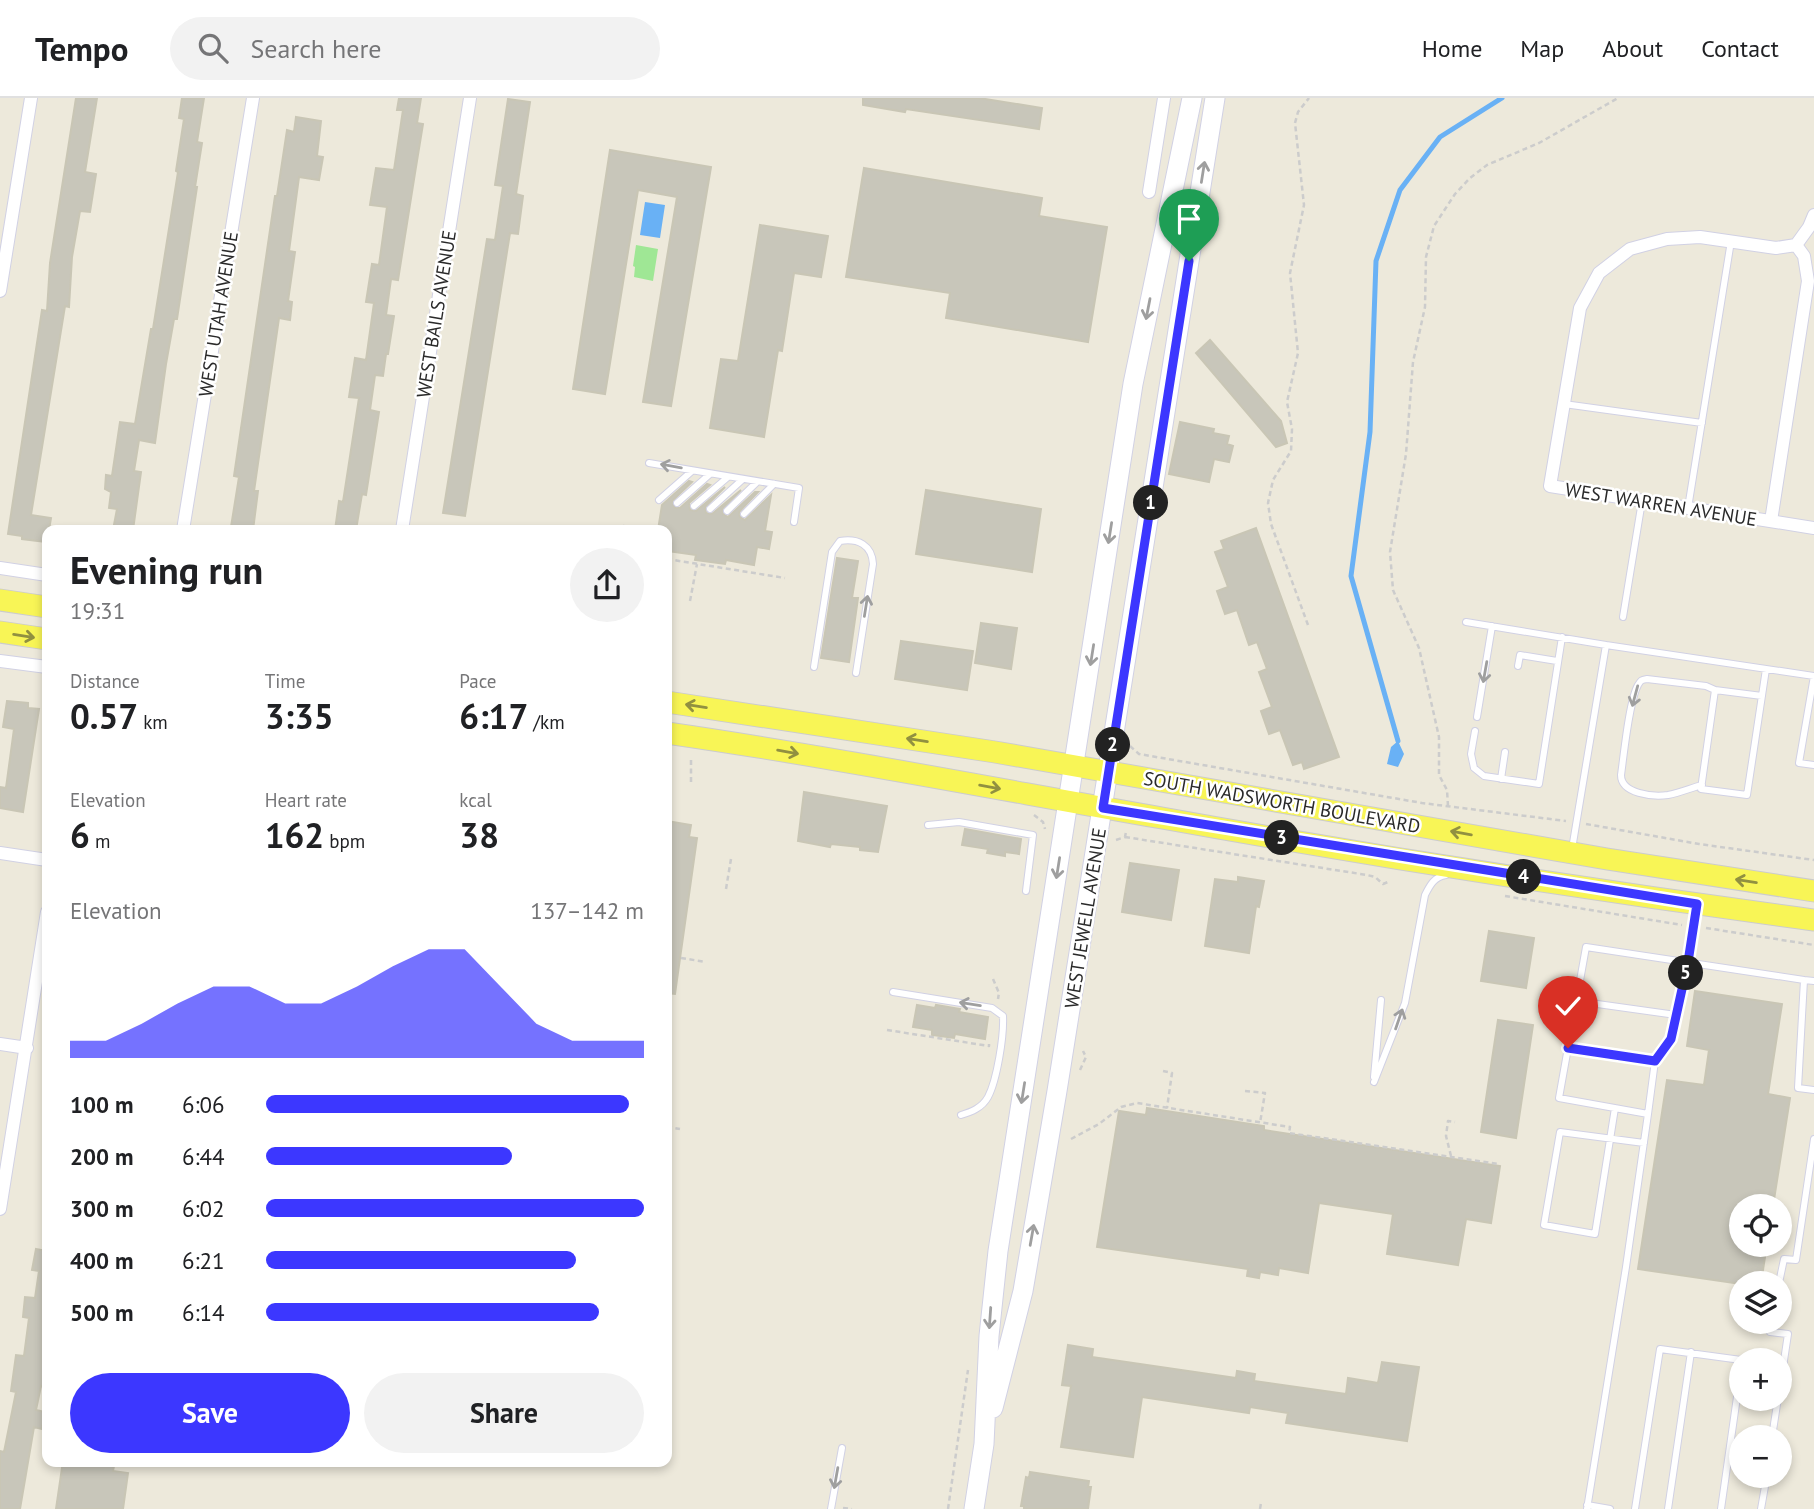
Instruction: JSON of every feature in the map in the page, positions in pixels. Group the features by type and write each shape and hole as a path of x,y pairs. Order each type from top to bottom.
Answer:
{"main road":[{"name":"WEST JEWELL AVENUE","path":"974,1509 984,1444 993,1284 1133,384 1192,98"},
{"name":"WEST JEWELL AVENUE","path":"984,1444 1023,1291 1109,772 1215,98"},
{"path":"0,600 42,606"},
{"path":"0,632 42,638"},
{"name":"SOUTH WADSWORTH BOULEVARD","path":"672,703 1074,766 1814,891"},
{"name":"SOUTH WADSWORTH BOULEVARD","path":"672,734 1489,872 1814,920"}],"street":[{"path":"0,291 31,98"},
{"name":"WEST UTAH AVENUE","path":"184,525 253,98"},
{"name":"WEST BAILS AVENUE","path":"403,525 470,98"},
{"path":"1149,192 1164,98"},
{"path":"1770,521 1808,281 1804,256 1796,245 1814,215"},
{"name":"WEST WARREN AVENUE","path":"1796,245 1776,248 1700,237 1667,239 1630,249 1599,273 1580,308 1550,486 1814,528"},
{"path":"0,568 42,574"},
{"path":"0,661 42,666"},
{"path":"0,853 42,859"},
{"path":"0,1209 42,946"},
{"path":"0,1044 27,1048"}],"lane":[{"path":"1688,508 1731,241"},
{"path":"1564,404 1702,423"},
{"path":"649,463 799,488 794,522"},
{"path":"659,500 692,471"},
{"path":"677,503 710,474"},
{"path":"694,506 728,477"},
{"path":"710,509 743,479"},
{"path":"727,511 757,482"},
{"path":"744,514 774,484"},
{"path":"1623,617 1642,501"},
{"path":"814,667 832,552 840,541 853,540 866,545 873,564 856,673"},
{"path":"1466,622 1814,676 1811,712 1799,763 1814,765"},
{"path":"1477,718 1492,626"},
{"path":"1475,731 1471,754 1474,768 1484,776 1539,784 1562,637"},
{"path":"1571,851 1606,645"},
{"path":"1518,666 1520,655 1558,662"},
{"path":"1716,690 1701,789 1747,795 1766,669"},
{"path":"1702,785 1666,795 1637,792 1624,785 1621,775 1637,686 1647,679 1762,696"},
{"path":"1501,779 1505,752"},
{"path":"928,825 959,822 1033,835 1026,891"},
{"path":"1381,1000 1374,1082 1405,1003 1425,895 1431,884 1438,876 1489,872"},
{"path":"1610,1509 1587,1507 1655,1061 1671,1039 1688,962 1697,904"},
{"path":"1648,1114 1559,1098 1586,947 1814,981"},
{"path":"1804,980 1798,1088 1814,1090"},
{"path":"893,992 997,1010 1003,1016 995,1072 988,1097 977,1109 961,1115"},
{"path":"1576,1001 1676,1014"},
{"path":"1568,1048 1655,1061"},
{"path":"1615,1108 1609,1139 1595,1234 1544,1225 1560,1132 1609,1139 1644,1143"},
{"path":"1782,1271 1784,1259 1796,1260 1814,1139"},
{"path":"1782,1334 1788,1335 1786,1348"},
{"path":"1635,1509 1660,1349 1729,1358"},
{"path":"1668,1509 1691,1352"},
{"path":"1721,1509 1735,1411"},
{"path":"831,1509 842,1448"},
{"path":"1761,1509 1764,1488"}],"path":[{"path":"1308,625 1271,524 1268,503 1273,480 1291,451 1292,429 1287,402 1298,353 1290,273 1304,205 1295,123 1298,112 1309,98"},
{"path":"1448,806 1447,790 1440,775 1439,737 1419,648 1393,590 1390,569 1390,552 1406,454 1413,362 1425,307 1425,271 1430,242 1442,211 1470,178 1487,165 1539,143 1618,98"},
{"path":"672,560 785,578"},
{"path":"690,601 697,564"},
{"path":"1128,742 1132,750 1139,754 1332,789 1566,821"},
{"path":"691,760 691,782"},
{"path":"1032,811 1032,814 1043,822 1045,832 1049,832"},
{"path":"1592,825 1699,844 1814,860"},
{"path":"1113,844 1126,835 1367,875 1375,877 1383,884 1388,883"},
{"path":"726,889 731,859"},
{"path":"1494,894 1814,944"},
{"path":"681,958 706,962"},
{"path":"993,979 999,993 997,1010"},
{"path":"887,1030 989,1046 990,1037"},
{"path":"1163,1072 1172,1073 1167,1108"},
{"path":"1245,1091 1265,1093 1260,1123"},
{"path":"1071,1139 1100,1124 1129,1104 1290,1127 1289,1133 1499,1164"},
{"path":"1451,1156 1446,1136 1448,1121 1455,1122"},
{"path":"672,1128 680,1129"},
{"path":"948,1509 961,1415"},
{"path":"1261,1503 1261,1509"}],"green space":[{"path":"636,245 658,249 653,281 634,277"}],"water":[{"path":"645,202 665,205 660,238 640,235"},
{"path":"1398,741 1404,754 1398,767 1387,764 1391,747"}],"building":[{"path":"76,98 97,98 85,172 96,174 90,212 80,211 72,257 69,307 65,306 31,515 51,518 50,525 42,525 42,541 8,534 42,310 47,311 50,263"},
{"path":"182,98 204,98 197,142 202,143 197,187 155,443 139,440 134,471 141,472 134,525 114,525 117,509 109,508 111,492 105,489 106,475 112,476 120,422 135,424 178,172 184,119 179,118"},
{"path":"399,98 421,98 417,123 423,124 398,280 391,279 386,315 394,316 388,354 383,376 375,375 370,410 379,412 366,495 362,494 357,525 336,525 339,501 343,502 359,398 349,397 355,358 366,360 374,303 366,302 372,264 379,265 387,207 370,205 376,168 394,170 403,110 397,110"},
{"path":"863,98 979,98 1042,108 1039,129 863,105"},
{"path":"508,99 530,102 516,194 523,196 518,234 510,233 465,516 443,513 487,239 495,240 503,186 495,185"},
{"path":"296,117 321,121 317,156 323,157 319,180 299,177 289,251 295,252 288,301 292,302 290,320 279,318 254,491 258,491 254,525 231,525 239,477 234,476 275,196 287,130 294,132"},
{"path":"610,150 711,167 671,406 643,402 677,197 638,190 605,394 573,389"},
{"path":"864,168 1042,198 1039,216 1107,227 1088,342 946,318 950,293 846,277"},
{"path":"760,225 828,236 821,277 794,273 782,351 778,350 764,437 710,428 721,359 738,361"},
{"path":"1210,340 1281,421 1287,443 1276,447 1196,353"},
{"path":"1180,422 1214,429 1213,433 1229,436 1227,444 1233,446 1229,462 1214,459 1209,482 1169,474"},
{"path":"689,481 692,482 672,501 675,508 680,508 707,484 710,485 689,503 690,510 696,511 725,487 705,507 706,513 712,514 741,490 722,509 723,514 728,517 758,492 739,512 740,517 745,520 771,495 765,531 772,532 769,549 757,547 754,565 726,560 725,564 695,560 696,555 672,552 672,525 659,525 662,505"},
{"path":"926,490 1041,509 1032,572 916,554"},
{"path":"1256,528 1339,757 1304,769 1302,762 1293,765 1280,730 1269,734 1261,711 1272,707 1259,672 1267,669 1257,642 1249,645 1237,610 1225,614 1217,591 1228,587 1215,552 1224,549 1221,541"},
{"path":"837,558 858,561 852,598 858,598 849,662 821,658"},
{"path":"981,623 1017,628 1011,669 975,663"},
{"path":"901,641 973,651 967,690 895,679"},
{"path":"7,701 28,703 28,708 39,709 23,812 0,808 0,787 6,788 14,729 3,727"},
{"path":"804,792 887,806 878,852 860,850 860,847 831,844 830,847 798,841"},
{"path":"672,822 691,825 689,837 697,838 675,994 672,994"},
{"path":"965,829 1021,839 1019,854 1005,852 1005,856 987,853 988,849 962,845"},
{"path":"1130,863 1179,870 1171,920 1122,912"},
{"path":"1238,877 1264,881 1259,907 1256,906 1249,953 1205,946 1215,879 1238,882"},
{"path":"1489,931 1534,938 1526,988 1481,981"},
{"path":"1695,991 1782,1004 1768,1094 1790,1098 1775,1194 1729,1194 1729,1257 1765,1257 1763,1271 1729,1271 1729,1282 1638,1269 1667,1080 1704,1085 1709,1050 1687,1046"},
{"path":"917,1005 960,1009 959,1012 988,1017 985,1039 955,1034 954,1038 932,1035 932,1030 913,1027"},
{"path":"1498,1020 1533,1025 1516,1138 1481,1132"},
{"path":"1147,1108 1264,1126 1264,1130 1500,1166 1491,1223 1466,1219 1458,1265 1387,1254 1393,1214 1319,1203 1308,1273 1279,1268 1278,1275 1260,1272 1259,1278 1247,1276 1248,1269 1097,1247 1119,1111 1146,1115"},
{"path":"36,1249 42,1250 42,1386 36,1410 42,1411 42,1429 34,1427 20,1509 0,1509 0,1451 4,1452 16,1392 11,1391 16,1355 24,1356 29,1318 23,1317 25,1297 35,1298 39,1271 32,1270"},
{"path":"1068,1345 1093,1349 1092,1357 1236,1378 1237,1371 1255,1374 1254,1381 1346,1394 1348,1378 1378,1383 1382,1362 1419,1367 1407,1441 1286,1423 1288,1413 1250,1407 1249,1413 1142,1397 1133,1457 1061,1447 1071,1386 1062,1385"},
{"path":"62,1467 114,1467 113,1471 128,1473 123,1509 56,1509"},
{"path":"1030,1472 1089,1481 1088,1487 1091,1487 1088,1509 1024,1509 1024,1506 1021,1506 1026,1477 1029,1478"}],"waterway":[{"path":"1398,741 1351,576 1370,432 1376,261 1400,190 1440,137 1502,98"}],"route":[{"path":"1189,261 1103,808 1697,904 1688,962 1671,1039 1655,1061 1568,1048"}]}
